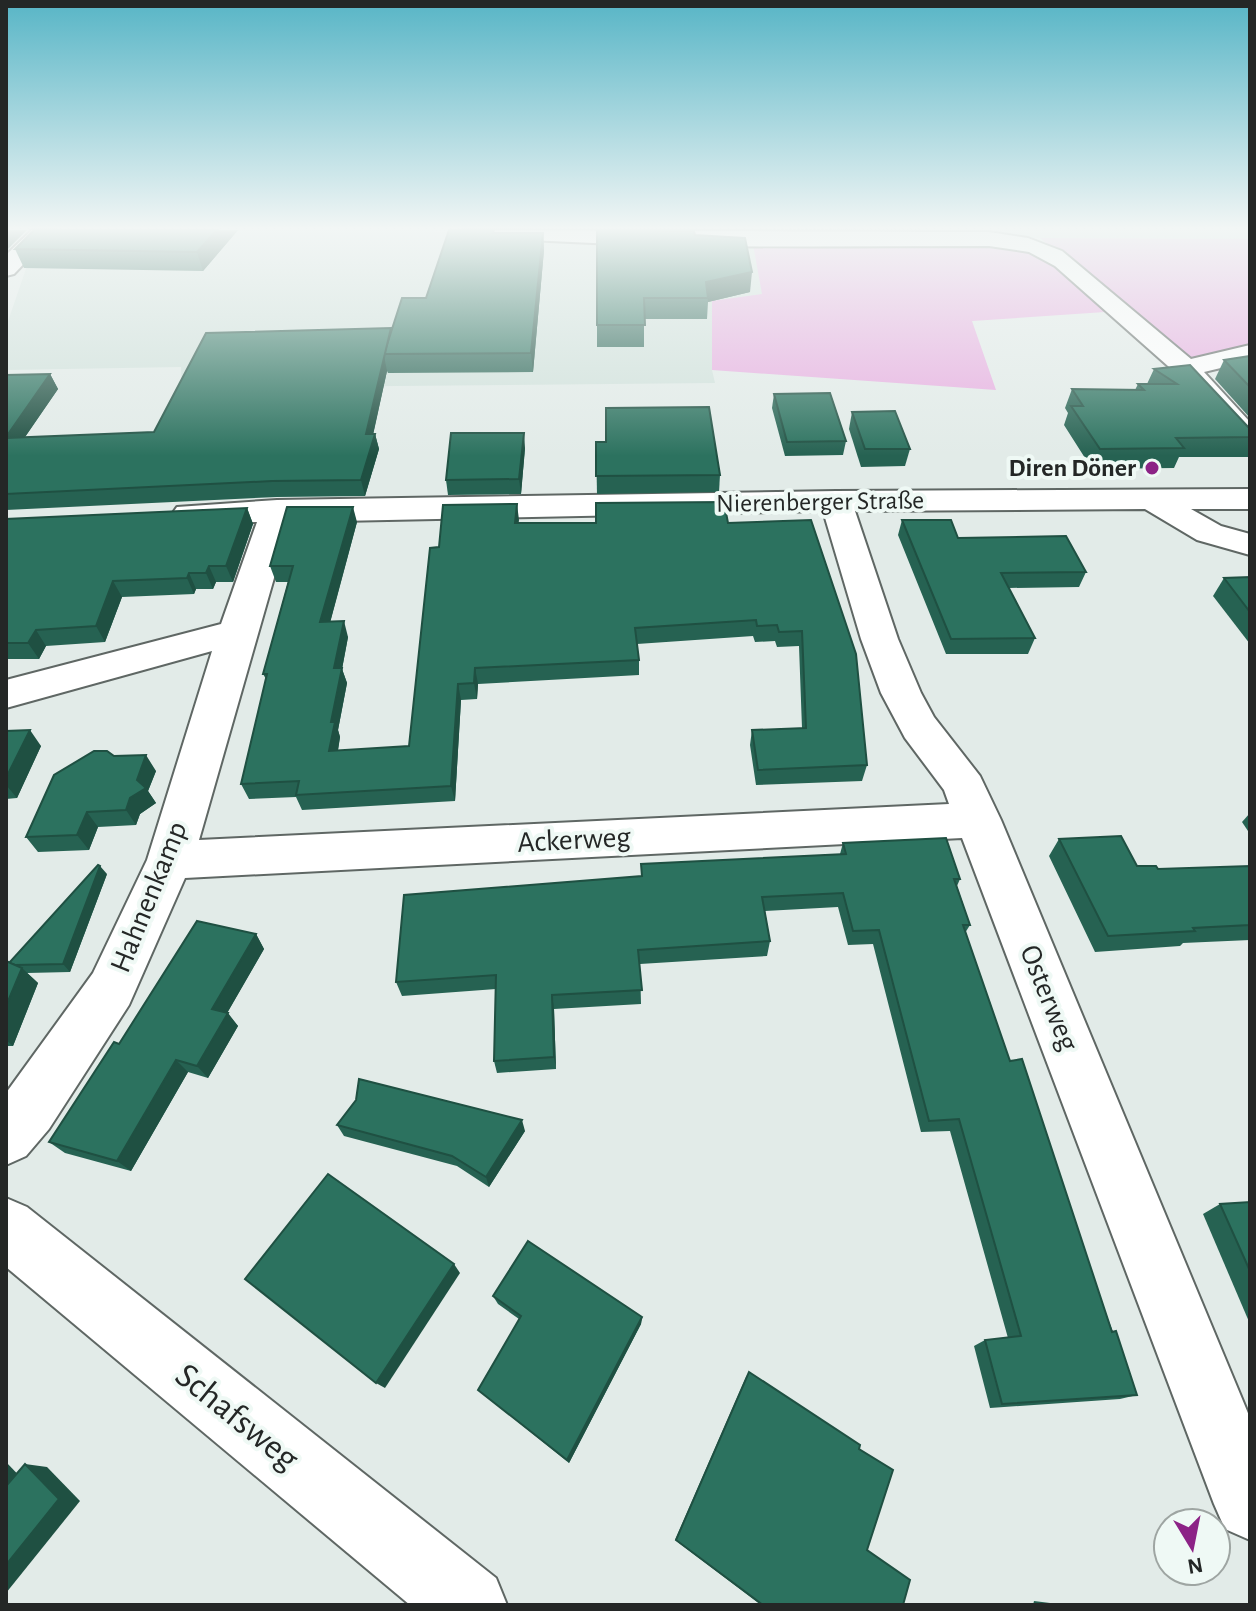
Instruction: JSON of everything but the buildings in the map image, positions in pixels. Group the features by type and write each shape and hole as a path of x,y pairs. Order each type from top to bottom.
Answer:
{"street":[{"path":"1114,305 1186,368 1250,440"},
{"path":"1186,368 1250,353"},
{"path":"1151,499 1209,533 1250,545"},
{"name":"Nierenberger Straße","path":"166,515 277,510 836,501 1250,499"},
{"name":"Osterweg","path":"836,501 890,666 915,720 953,767 979,820 1250,1504"},
{"name":"Hahnenkamp","path":"6,1136 29,1109 111,989 170,860 237,632 277,510"},
{"path":"6,694 237,632"},
{"name":"Ackerweg","path":"170,860 979,820"},
{"name":"Schafsweg","path":"6,1228 469,1605"}],"shaded area":[{"path":"13,305 713,305 712,370 715,383 182,388 181,367 6,370 6,327"},
{"path":"712,305 1097,305 1105,312 972,321 996,390 712,370"},
{"path":"1124,305 1250,305 1250,349 1193,361"}],"place":[{"name":"Diren Döner","path":"1152,468"}]}
